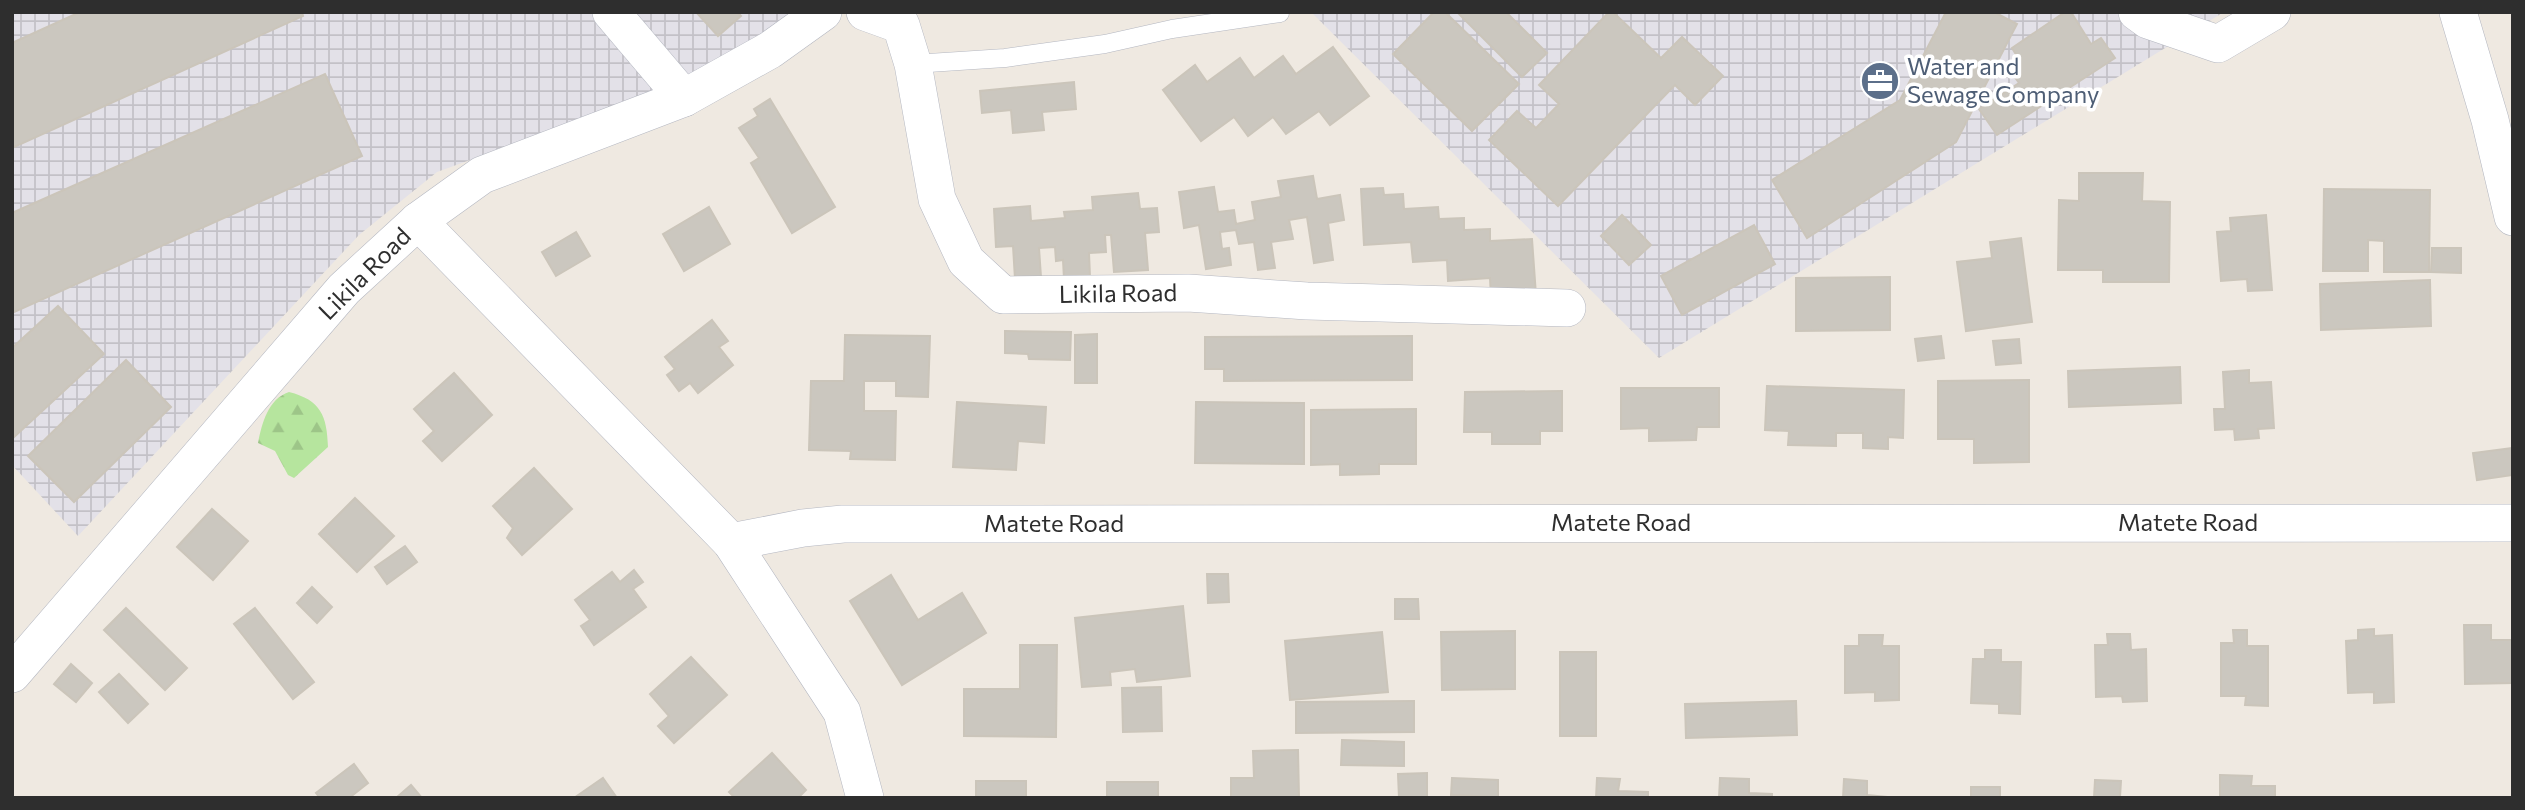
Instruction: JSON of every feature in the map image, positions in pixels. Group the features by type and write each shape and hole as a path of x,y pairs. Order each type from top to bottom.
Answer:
{"street":[{"path":"611,12 684,98"},
{"name":"Likila Road","path":"12,674 344,289 418,221 482,175 684,98 770,50 823,12"},
{"name":"Likila Road","path":"865,12 901,25 913,64 937,199 966,261 1003,295 1188,293 1307,301 1567,308"},
{"path":"2137,12 2148,20 2218,44 2272,12"},
{"path":"2458,12 2490,120 2513,217"},
{"path":"418,221 731,542 842,712 865,798"},
{"name":"Matete Road","path":"731,542 803,527 843,524 2513,523"}],"lane":[{"path":"913,64 1005,58 1105,44 1280,12"}],"shaded area":[{"path":"12,12 792,12 706,74 437,172 359,235 78,536 12,465"},
{"path":"1311,12 2224,12 1659,358"}],"green space":[{"path":"289,392 300,395 320,411 326,426 328,447 294,478 288,475 275,451 258,443 271,406"}],"building":[{"path":"80,12 302,12 303,16 12,148 12,43"},
{"path":"696,12 737,12 741,16 718,36"},
{"path":"1434,12 1445,12 1519,84 1472,131 1393,54"},
{"path":"1457,12 1506,12 1547,53 1522,77"},
{"path":"1609,12 1613,12 1661,58 1682,37 1723,76 1695,105 1675,85 1558,206 1489,140 1517,111 1536,128 1559,104 1539,85"},
{"path":"1946,12 1994,12 2017,24 1956,142 1807,238 1772,180 1900,100"},
{"path":"2065,12 2071,12 2091,44 2101,38 2115,58 1997,135 1979,109 2019,83 2009,69 2020,61 2012,48"},
{"path":"1333,47 1369,96 1330,125 1319,111 1286,134 1273,117 1248,136 1234,117 1201,141 1163,90 1195,65 1207,82 1240,58 1254,78 1283,56 1296,74"},
{"path":"325,74 362,156 12,313 12,213"},
{"path":"1074,82 1076,109 1042,112 1044,130 1013,133 1011,110 982,113 980,91"},
{"path":"770,99 835,207 792,233 751,163 759,158 739,128 758,116 754,109"},
{"path":"2079,173 2143,173 2142,201 2170,202 2169,282 2103,282 2103,270 2058,270 2059,200 2079,201"},
{"path":"1313,176 1317,199 1340,195 1344,220 1328,223 1333,260 1314,263 1307,217 1289,220 1293,239 1271,242 1275,268 1258,270 1254,242 1239,244 1236,230 1220,232 1222,249 1229,248 1231,265 1206,269 1199,225 1184,228 1179,192 1214,187 1218,212 1234,210 1236,224 1255,220 1252,202 1281,197 1278,181"},
{"path":"1383,188 1384,195 1403,194 1404,209 1438,207 1439,219 1464,218 1464,230 1490,229 1490,241 1532,239 1536,295 1491,298 1490,278 1448,281 1447,260 1413,262 1411,242 1364,245 1361,189"},
{"path":"2324,189 2430,190 2429,272 2384,272 2384,241 2368,240 2368,271 2323,271"},
{"path":"1138,193 1140,209 1157,208 1159,232 1145,233 1148,270 1114,272 1111,235 1105,235 1106,252 1089,253 1090,277 1064,279 1063,260 1056,261 1055,247 1039,248 1041,277 1015,279 1013,246 996,247 994,209 1030,206 1031,221 1065,218 1064,212 1093,210 1092,197"},
{"path":"709,207 730,244 684,271 663,234"},
{"path":"1622,215 1651,245 1629,265 1601,236"},
{"path":"2266,215 2272,290 2248,291 2247,279 2221,281 2217,232 2231,231 2230,218"},
{"path":"1754,225 1775,264 1682,315 1661,276"},
{"path":"576,232 590,256 556,276 542,252"},
{"path":"2021,238 2032,322 1966,331 1957,262 1992,258 1990,242"},
{"path":"2432,248 2461,248 2461,273 2431,272"},
{"path":"1890,277 1890,330 1796,331 1796,278"},
{"path":"2430,280 2431,326 2321,330 2320,284"},
{"path":"58,306 104,354 12,439 12,348"},
{"path":"712,320 728,341 719,347 733,365 698,393 690,383 679,391 667,375 675,369 665,357"},
{"path":"1005,331 1071,332 1070,360 1029,359 1028,354 1005,353"},
{"path":"1097,334 1097,383 1075,383 1075,335"},
{"path":"845,335 930,336 928,397 896,396 896,381 864,381 864,411 896,411 895,460 850,459 851,451 809,450 811,381 844,381"},
{"path":"1412,336 1412,380 1224,381 1224,369 1205,369 1205,337"},
{"path":"1941,336 1944,358 1918,361 1915,339"},
{"path":"2019,339 2021,363 1996,365 1993,341"},
{"path":"126,360 171,407 74,502 28,456"},
{"path":"2180,367 2181,403 2069,407 2068,371"},
{"path":"2249,370 2249,383 2271,382 2274,428 2258,429 2259,438 2235,440 2234,429 2215,430 2214,409 2225,409 2223,372"},
{"path":"454,373 492,415 442,461 423,441 434,431 414,409"},
{"path":"2029,380 2029,462 1974,463 1974,439 1938,439 1938,381"},
{"path":"1767,386 1904,390 1903,438 1888,437 1888,449 1863,448 1863,433 1836,433 1836,446 1788,445 1789,431 1765,430"},
{"path":"1621,388 1719,388 1719,427 1697,427 1696,440 1649,441 1649,428 1621,429"},
{"path":"1562,391 1562,431 1540,431 1540,444 1492,444 1492,432 1464,432 1465,392"},
{"path":"957,402 1046,407 1044,443 1018,441 1016,470 953,467"},
{"path":"1196,402 1304,403 1304,464 1195,463"},
{"path":"1416,409 1416,464 1379,464 1379,474 1340,475 1340,464 1311,465 1311,410"},
{"path":"2513,448 2513,475 2477,480 2473,453"},
{"path":"534,468 572,509 522,555 507,538 513,528 493,506"},
{"path":"355,498 394,536 357,572 319,534"},
{"path":"212,509 248,541 213,580 177,547"},
{"path":"405,546 417,562 387,584 375,567"},
{"path":"634,570 643,582 633,589 646,607 594,645 581,626 590,620 575,600 612,572 620,582"},
{"path":"1207,574 1228,574 1229,602 1208,603"},
{"path":"891,575 918,620 962,593 986,633 902,685 850,601"},
{"path":"312,587 332,607 317,623 297,603"},
{"path":"1395,599 1418,599 1419,619 1395,619"},
{"path":"1183,606 1190,676 1137,682 1135,669 1110,672 1111,685 1082,687 1075,618"},
{"path":"126,608 187,668 165,690 104,630"},
{"path":"255,608 314,682 293,699 234,624"},
{"path":"2464,625 2491,625 2491,640 2513,640 2513,683 2465,684"},
{"path":"2374,629 2374,636 2392,635 2394,702 2374,703 2374,692 2348,693 2346,641 2358,640 2358,630"},
{"path":"2233,630 2247,630 2247,646 2268,646 2268,706 2245,705 2246,696 2221,696 2221,643 2234,643"},
{"path":"1515,631 1515,689 1442,690 1441,632"},
{"path":"1382,632 1388,692 1290,700 1285,641"},
{"path":"2107,634 2130,634 2131,650 2146,649 2147,701 2123,702 2122,696 2096,697 2095,645 2108,645"},
{"path":"1859,635 1883,635 1882,646 1899,646 1899,700 1875,701 1875,692 1845,693 1845,646 1859,646"},
{"path":"1020,645 1057,645 1056,737 964,736 964,689 1020,689"},
{"path":"1985,650 2001,650 2001,662 2021,662 2020,714 1999,713 1999,704 1971,703 1973,659 1985,659"},
{"path":"1560,652 1596,652 1596,736 1560,736"},
{"path":"691,657 727,695 674,743 658,726 669,716 650,694"},
{"path":"71,664 92,683 76,702 54,684"},
{"path":"119,674 148,704 128,723 99,692"},
{"path":"1161,687 1162,731 1123,732 1122,688"},
{"path":"1414,701 1414,732 1296,733 1296,702"},
{"path":"1796,701 1797,735 1686,738 1685,704"},
{"path":"1342,740 1404,742 1404,766 1341,765"},
{"path":"1298,750 1299,798 1231,798 1231,778 1254,778 1253,751"},
{"path":"772,753 806,790 798,798 735,798 729,792"},
{"path":"354,764 368,783 349,798 320,798 316,793"},
{"path":"1427,773 1427,798 1399,798 1398,774"},
{"path":"2220,775 2252,776 2251,786 2275,786 2275,798 2220,798"},
{"path":"603,778 617,798 574,798"},
{"path":"1452,778 1498,780 1498,797 1451,795"},
{"path":"1597,778 1620,779 1618,791 1648,792 1648,798 1596,798"},
{"path":"1720,778 1749,779 1749,793 1772,794 1772,798 1719,798"},
{"path":"1844,779 1867,781 1867,795 1898,798 1843,798"},
{"path":"2095,780 2121,781 2120,797 2146,798 2094,798"},
{"path":"976,781 1026,781 1026,798 976,798"},
{"path":"1107,782 1158,782 1158,798 1107,798"},
{"path":"411,785 422,798 396,798"},
{"path":"1971,787 2000,787 2000,798 1971,798"}],"place":[{"name":"Water and Sewage Company","path":"1880,81"}]}
